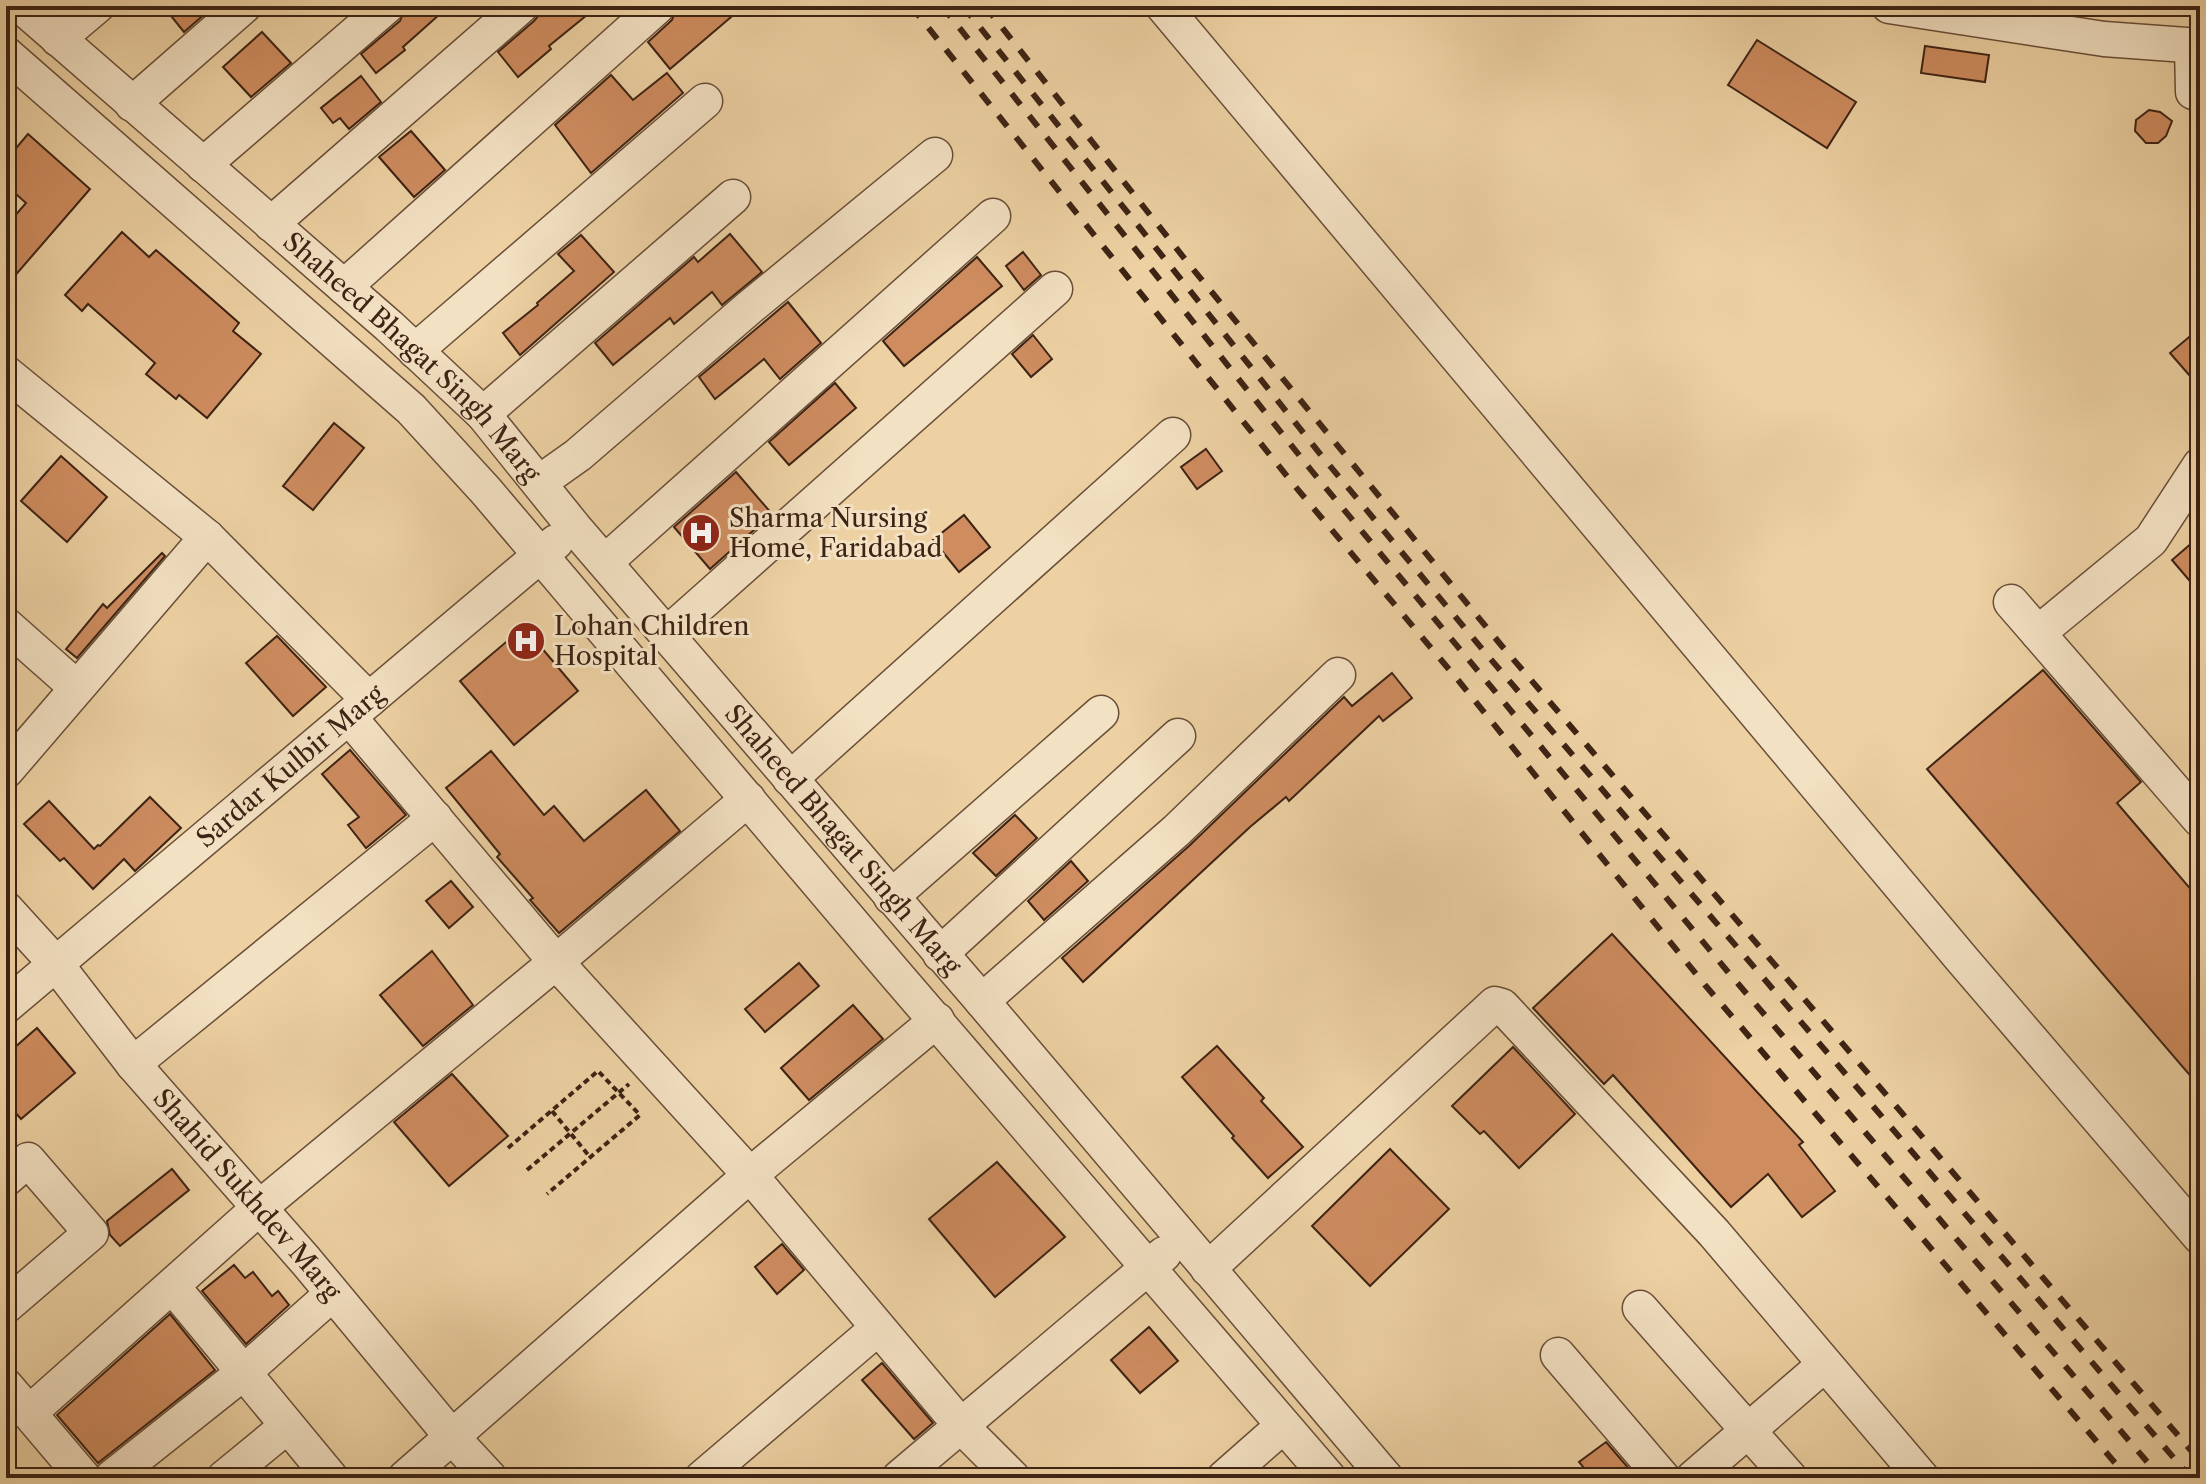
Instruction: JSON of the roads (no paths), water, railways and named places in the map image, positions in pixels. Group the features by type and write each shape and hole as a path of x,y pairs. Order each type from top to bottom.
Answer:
{"street":[{"name":"Shaheed Bhagat Singh Marg","path":"21,6 344,287 483,414 574,527 982,1001 1386,1478"},
{"path":"58,39 97,6"},
{"path":"132,104 244,6"},
{"path":"203,165 387,6"},
{"path":"271,224 521,6"},
{"path":"344,287 658,6"},
{"path":"1163,6 1961,958 2200,1237"},
{"path":"1889,6 2104,39 2196,46 2193,92"},
{"name":"Shaheed Bhagat Singh Marg","path":"6,54 411,409 541,555 1329,1478"},
{"path":"415,351 705,101"},
{"path":"540,482 578,455 750,307 935,155"},
{"path":"483,414 733,197"},
{"path":"605,562 993,216"},
{"path":"667,634 1055,289"},
{"path":"6,373 207,537 359,709 435,818 556,962 750,1175 962,1427 1013,1478"},
{"path":"790,779 1173,435"},
{"path":"2038,633 2151,540 2200,465"},
{"name":"Sardar Kulbir Marg","path":"6,1006 574,527"},
{"path":"6,771 207,537"},
{"path":"2011,602 2200,820"},
{"path":"6,625 76,687"},
{"path":"982,1001 1176,831 1338,675"},
{"path":"891,897 1101,713"},
{"path":"940,954 1178,736"},
{"path":"29,1413 259,1208 748,799"},
{"path":"133,1064 435,818"},
{"name":"Shahid Sukhdev Marg","path":"6,909 56,964 133,1064 490,1478"},
{"path":"1208,1269 1495,1004 1508,1013 1714,1233 1922,1478"},
{"path":"405,1478 750,1175 937,1020"},
{"path":"6,1179 28,1160 91,1233 6,1306"},
{"path":"899,1478 1182,1238"},
{"path":"173,1287 331,1478"},
{"path":"111,1478 243,1373 332,1294"},
{"path":"1640,1308 1790,1478"},
{"path":"702,1478 878,1328"},
{"path":"1558,1355 1663,1478"},
{"path":"1693,1478 1824,1365"},
{"path":"6,1386 84,1478"},
{"path":"1224,1478 1283,1426"},
{"path":"235,1475 286,1427"}],"railway":[{"path":"911,6 1294,485 1458,680 1705,985 2128,1478"},
{"path":"942,6 1311,470 1728,972 2161,1478"},
{"path":"963,6 1325,460 1488,656 2191,1478"},
{"path":"985,6 1188,263 1501,645 2200,1461"}],"place":[{"name":"Sharma Nursing Home, Faridabad","path":"701,533"},
{"name":"Lohan Children Hospital","path":"526,641"}]}
